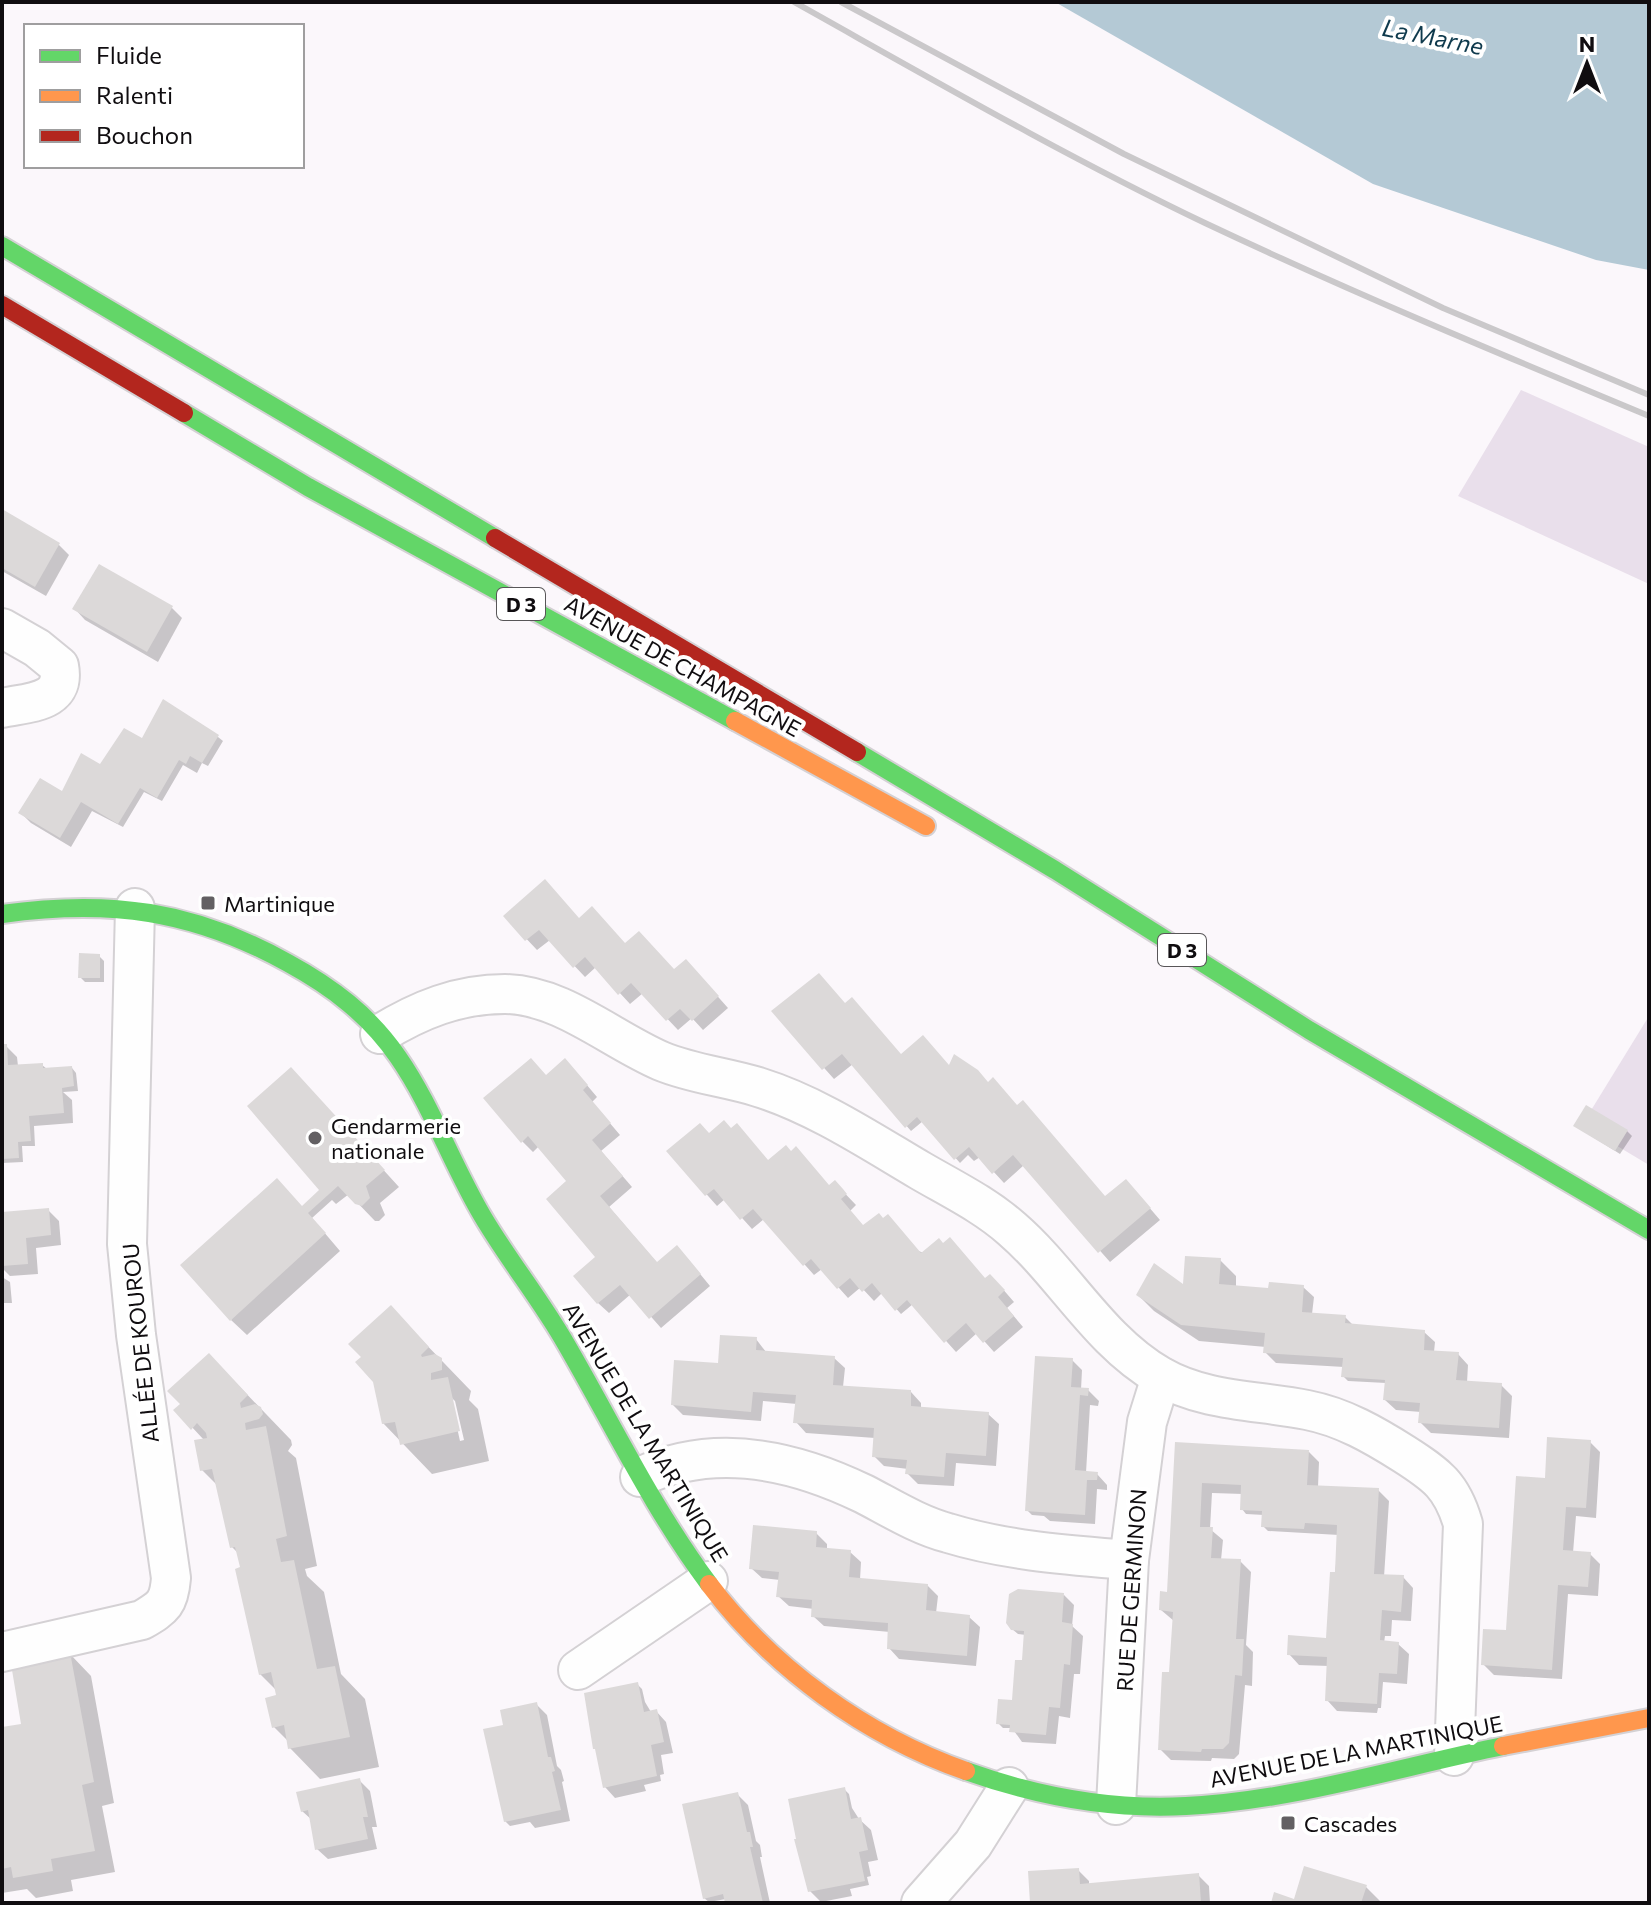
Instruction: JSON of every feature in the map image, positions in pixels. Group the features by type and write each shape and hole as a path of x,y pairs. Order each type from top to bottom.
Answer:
{"main road":[{"name":"D 3","path":"2,246 1055,870 1309,1030 1633,1221"},
{"name":"AVENUE DE CHAMPAGNE","path":"2,305 308,487 940,833"},
{"name":"AVENUE DE LA MARTINIQUE","path":"2,914 79,905 169,913 257,943 333,989 361,1013 412,1079 481,1215 561,1336 640,1477 682,1547 708,1581 763,1644 796,1675 850,1715 951,1768 1009,1787 1116,1805 1175,1807 1226,1803 1649,1718"},
{"name":"D 3","path":"1088,912 1309,1030"}],"street":[{"path":"2,628 37,648 59,666 61,679 58,689 47,698 2,708"},
{"name":"ALLÉE DE KOUROU","path":"2,1652 142,1620 160,1609 170,1597 171,1578 136,1335 127,1244 135,908"},
{"path":"380,1034 410,1015 445,1001 507,994 560,1007 662,1061 760,1087 865,1138 985,1208 1012,1229 1114,1340 1161,1377 1200,1393 1235,1401 1308,1410 1344,1421 1420,1464 1448,1487 1463,1524 1454,1756"},
{"path":"1633,1221 1649,1243"},
{"name":"RUE DE GERMINON","path":"1116,1805 1129,1560 1147,1422 1161,1377"},
{"path":"640,1477 666,1465 715,1458 776,1462 821,1476 944,1532 989,1544 1039,1552 1129,1560"},
{"path":"578,1670 708,1581"},
{"path":"921,1903 973,1844 1009,1787"}],"shaded area":[{"path":"1521,390 1649,447 1649,584 1458,496"},
{"path":"1649,1016 1649,1165 1582,1125"}],"water":[{"name":"La Marne","path":"1055,2 1649,2 1649,270 1596,260 1373,184"}],"building":[{"path":"2,509 60,543 35,587 2,568"},
{"path":"99,564 173,606 147,652 72,609"},
{"path":"163,699 219,735 202,763 190,756 186,764 179,760 157,798 140,788 118,824 81,802 60,838 18,813 40,778 62,791 81,753 100,764 124,728 142,738"},
{"path":"545,879 579,918 592,906 625,943 639,931 674,969 686,959 719,996 692,1021 680,1009 666,1021 631,983 618,995 585,957 573,968 539,930 525,941 503,916"},
{"path":"79,953 100,954 100,978 78,978"},
{"path":"819,973 845,1003 852,997 901,1054 923,1035 949,1065 954,1054 978,1070 988,1082 993,1077 1017,1105 1023,1100 1105,1196 1126,1179 1151,1208 1098,1253 1013,1155 992,1174 969,1147 954,1160 917,1117 905,1128 842,1054 822,1070 771,1011"},
{"path":"2,1044 7,1044 8,1065 43,1063 43,1068 72,1066 74,1086 62,1088 64,1113 29,1116 31,1141 18,1142 19,1158 2,1159"},
{"path":"531,1058 546,1075 565,1058 588,1085 583,1090 611,1123 592,1140 623,1176 600,1196 657,1262 677,1245 701,1274 649,1319 620,1285 597,1304 573,1276 595,1257 546,1199 566,1181 528,1136 521,1143 483,1098"},
{"path":"291,1067 385,1170 366,1186 370,1198 362,1206 355,1204 338,1186 308,1213 326,1233 230,1321 180,1265 277,1178 302,1206 319,1190 247,1106"},
{"path":"1586,1105 1628,1130 1615,1151 1573,1126"},
{"path":"724,1120 731,1128 737,1123 768,1160 786,1145 791,1151 796,1146 829,1185 835,1180 843,1189 847,1194 841,1199 863,1225 879,1213 883,1218 888,1214 921,1253 939,1238 943,1243 950,1237 985,1278 990,1274 1005,1290 998,1297 1014,1316 983,1343 966,1323 944,1343 907,1300 895,1311 872,1283 862,1292 850,1278 837,1289 811,1259 803,1266 753,1209 740,1220 714,1189 705,1196 666,1151 700,1123 709,1133"},
{"path":"49,1208 51,1235 26,1238 28,1264 2,1266 2,1212"},
{"path":"1185,1256 1221,1258 1219,1284 1268,1288 1269,1282 1304,1285 1302,1312 1346,1315 1345,1323 1425,1330 1424,1350 1459,1352 1456,1380 1502,1383 1499,1428 1418,1423 1420,1403 1383,1400 1385,1380 1341,1377 1343,1358 1263,1353 1265,1333 1181,1325 1136,1295 1154,1263 1183,1284"},
{"path":"391,1305 429,1347 422,1357 435,1354 442,1358 442,1370 431,1373 431,1380 448,1377 460,1431 400,1445 395,1422 382,1424 373,1382 355,1362 361,1357 348,1344"},
{"path":"720,1335 757,1337 756,1350 835,1356 833,1385 911,1390 911,1406 989,1412 986,1456 946,1453 944,1477 905,1474 907,1460 872,1457 874,1428 793,1423 796,1395 753,1392 751,1412 671,1405 674,1360 718,1363"},
{"path":"209,1353 248,1395 240,1403 241,1408 255,1404 261,1407 263,1414 259,1419 245,1423 246,1430 266,1426 287,1536 276,1539 281,1562 294,1560 317,1669 335,1666 350,1737 288,1749 284,1725 272,1728 265,1698 276,1695 271,1672 259,1675 235,1569 240,1567 235,1547 230,1548 212,1469 200,1471 194,1440 207,1438 206,1433 197,1423 191,1430 173,1410 180,1404 167,1391"},
{"path":"1035,1356 1073,1358 1071,1387 1089,1388 1088,1396 1080,1395 1075,1470 1098,1472 1097,1480 1087,1480 1085,1515 1025,1511"},
{"path":"1547,1437 1591,1440 1586,1508 1566,1507 1563,1550 1591,1552 1588,1587 1558,1585 1552,1670 1481,1665 1483,1629 1506,1630 1516,1476 1545,1478"},
{"path":"1175,1442 1309,1450 1307,1485 1379,1488 1374,1574 1404,1575 1401,1612 1382,1610 1380,1640 1399,1642 1397,1674 1379,1673 1377,1704 1325,1701 1327,1657 1287,1655 1288,1635 1326,1638 1330,1572 1335,1572 1337,1525 1305,1523 1304,1529 1261,1527 1262,1511 1240,1510 1241,1485 1202,1483 1200,1527 1213,1527 1211,1558 1241,1559 1236,1639 1244,1639 1242,1676 1235,1675 1229,1743 1223,1749 1202,1749 1201,1752 1158,1750 1162,1672 1169,1672 1173,1612 1159,1610 1160,1591 1167,1592"},
{"path":"753,1525 817,1531 816,1547 851,1550 849,1577 928,1584 926,1610 970,1615 967,1656 887,1649 888,1623 811,1617 812,1600 776,1597 779,1572 749,1569"},
{"path":"1018,1589 1064,1593 1062,1622 1073,1624 1070,1665 1064,1664 1060,1708 1049,1707 1046,1735 1009,1732 1010,1725 996,1724 998,1699 1012,1700 1015,1660 1022,1660 1024,1631 1011,1630 1006,1623 1009,1594"},
{"path":"70,1652 94,1782 82,1785 95,1851 51,1859 53,1871 13,1878 11,1867 2,1869 2,1727 21,1724 11,1664"},
{"path":"638,1682 644,1712 657,1709 664,1742 651,1745 657,1776 603,1788 584,1693"},
{"path":"537,1702 548,1757 551,1757 555,1771 552,1772 561,1810 504,1822 483,1729 503,1725 500,1710"},
{"path":"360,1778 368,1817 363,1817 368,1839 315,1850 308,1810 301,1812 296,1792"},
{"path":"845,1787 851,1819 861,1817 868,1850 859,1852 865,1881 808,1892 794,1839 788,1799"},
{"path":"738,1792 747,1832 750,1832 753,1847 750,1847 763,1903 725,1903 723,1894 703,1899 682,1804"},
{"path":"1304,1866 1367,1885 1361,1903 1271,1903 1274,1892 1294,1899"},
{"path":"1079,1868 1080,1884 1199,1873 1201,1903 1030,1903 1028,1871"}],"railway":[{"path":"794,2 1049,144 1205,223 1370,298 1649,416"},
{"path":"841,2 1124,154 1443,308 1649,395"}],"traffic: fast":[{"path":"2,246 495,538"},
{"path":"184,413 308,487 735,721"},
{"path":"857,752 1055,870 1309,1030 1649,1230"},
{"path":"2,914 78,908 114,909 184,920 253,945 288,963 320,982 362,1015 387,1042 410,1076 483,1217 556,1328 652,1496 709,1584"},
{"path":"966,1771 1019,1788 1074,1799 1130,1806 1186,1806 1306,1790 1503,1746"}],"traffic: slow":[{"path":"735,721 926,826"},
{"path":"709,1584 762,1644 824,1696 893,1739 966,1771"},
{"path":"1503,1746 1649,1718"}],"traffic: jam":[{"path":"2,305 184,413"},
{"path":"495,538 857,752"}],"place":[{"name":"Martinique","path":"208,903"},
{"name":"Gendarmerie nationale","path":"315,1138"},
{"name":"Cascades","path":"1288,1823"}]}
